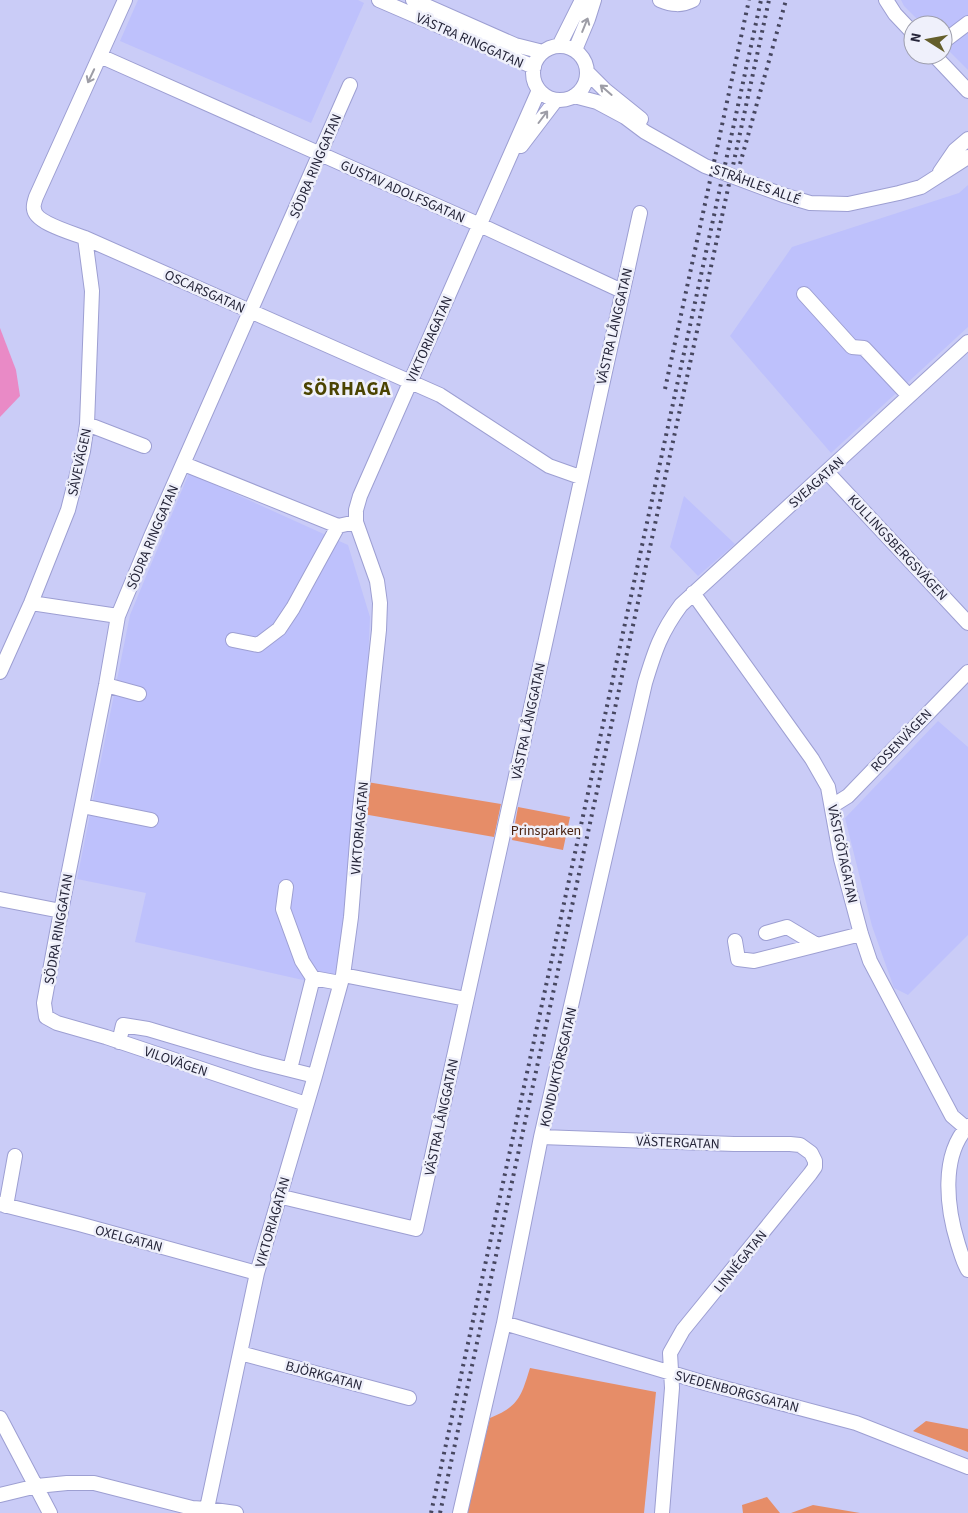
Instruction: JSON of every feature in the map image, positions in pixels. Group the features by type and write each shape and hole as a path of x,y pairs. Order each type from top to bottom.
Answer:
{"street":[{"name":"OSCARSGATAN","path":"125,0 36,197 34,210 38,217 54,226 440,394 549,466 580,477"},
{"name":"VÄSTRA RINGGATAN","path":"379,0 534,67"},
{"name":"VÄSTRA RINGGATAN","path":"413,0 515,45 543,52"},
{"path":"559,46 582,0"},
{"path":"575,50 594,0"},
{"path":"661,0 671,5 680,5 693,0"},
{"path":"886,0 903,22"},
{"path":"953,34 968,23"},
{"path":"559,46 575,50 582,56 586,64 586,82 574,96 566,100 556,100 547,97 539,90 535,83 534,67 537,59 543,52 559,46"},
{"name":"GUSTAV ADOLFSGATAN","path":"100,56 480,225 622,291"},
{"path":"943,65 968,91"},
{"name":"STRÅHLES ALLÉ","path":"587,72 605,90 695,161"},
{"name":"SÖDRA RINGGATAN","path":"46,1016 44,1003 60,911 106,685 118,616 152,534 350,85"},
{"name":"VIKTORIAGATAN","path":"206,1511 257,1273 278,1196 315,1076 341,979 351,918 359,817 379,630 380,602 377,581 356,522 356,510 360,496 539,90"},
{"name":"STRÅHLES ALLÉ","path":"574,96 597,102 695,161 783,195 810,203 833,204 868,201 921,187 968,157"},
{"name":"VIKTORIAGATAN","path":"508,162 556,100"},
{"path":"936,179 955,150 968,138"},
{"name":"VÄSTRA LÅNGGATAN","path":"278,1196 416,1229 503,838 580,477 640,213"},
{"name":"SÄVEVÄGEN","path":"0,672 31,603 68,510 83,451 87,424 92,292 85,238"},
{"path":"804,294 852,347 864,348 910,396"},
{"name":"SVEAGATAN","path":"667,623 693,593 968,342"},
{"path":"87,424 144,446"},
{"path":"184,464 338,526 356,522"},
{"name":"KULLINGSBERGSVÄGEN","path":"827,472 968,623"},
{"path":"233,640 258,645 279,629 293,608 338,526"},
{"name":"VÄSTGÖTAGATAN","path":"693,593 812,759 828,787 842,859 861,934 870,961 948,1108 958,1122 967,1127"},
{"path":"31,603 118,616"},
{"name":"KONDUKTÖRSGATAN","path":"460,1513 504,1323 541,1137 645,683 656,647 667,623"},
{"name":"ROSENVÄGEN","path":"832,806 848,796 968,672"},
{"path":"106,685 139,694"},
{"path":"82,806 151,820"},
{"path":"286,887 283,909 302,961 313,978 290,1069"},
{"path":"0,899 60,911"},
{"path":"766,933 787,927 817,945"},
{"path":"735,941 738,959 754,961 861,934"},
{"path":"313,978 341,979 466,999"},
{"name":"VILOVÄGEN","path":"46,1016 57,1023 306,1104"},
{"path":"119,1042 123,1025 148,1029 315,1076"},
{"path":"967,1127 958,1139 952,1156 947,1190 952,1226 964,1264 968,1270"},
{"name":"VÄSTERGATAN","path":"541,1137 734,1144 790,1144 806,1148 811,1153"},
{"name":"LINNÉGATAN","path":"672,1373 670,1353 683,1330 810,1174 815,1167 815,1161 811,1153"},
{"path":"3,1205 16,1156"},
{"name":"OXELGATAN","path":"3,1205 88,1226 257,1273"},
{"name":"SVEDENBORGSGATAN","path":"504,1323 672,1373 856,1423 968,1466"},
{"name":"BJÖRKGATAN","path":"240,1353 409,1398"},
{"path":"662,1513 672,1373"},
{"path":"0,1418 50,1513"},
{"path":"0,1495 37,1486 67,1483 94,1484 206,1511 236,1513"}],"shaded area":[{"path":"138,0 358,0 364,3 311,123 120,41"},
{"path":"901,0 968,0 968,70 953,55 953,15 913,15"},
{"path":"968,185 968,327 831,453 730,336 792,247 959,193"},
{"path":"0,328 16,370 20,396 0,417"},
{"path":"189,473 348,545 370,617 364,755 334,987 135,942 146,893 77,879 130,615"},
{"path":"684,496 735,544 698,576 670,547"},
{"path":"938,721 968,747 968,935 908,995 894,988 872,926 845,818"}],"green space":[{"path":"367,782 501,804 494,837 363,814"},
{"name":"Prinsparken","path":"518,807 570,817 563,850 512,840"},
{"path":"530,1368 656,1392 644,1513 466,1513 490,1418 500,1414 518,1399"},
{"path":"926,1421 968,1429 968,1452 913,1431"},
{"path":"767,1497 780,1513 743,1513 742,1505"},
{"path":"813,1505 860,1513 791,1513"}],"railway":[{"path":"665,389 749,0"},
{"path":"431,1513 761,0"},
{"path":"440,1513 769,0"},
{"path":"740,164 786,0"}],"district":[{"name":"SÖRHAGA","path":"347,388"}]}
